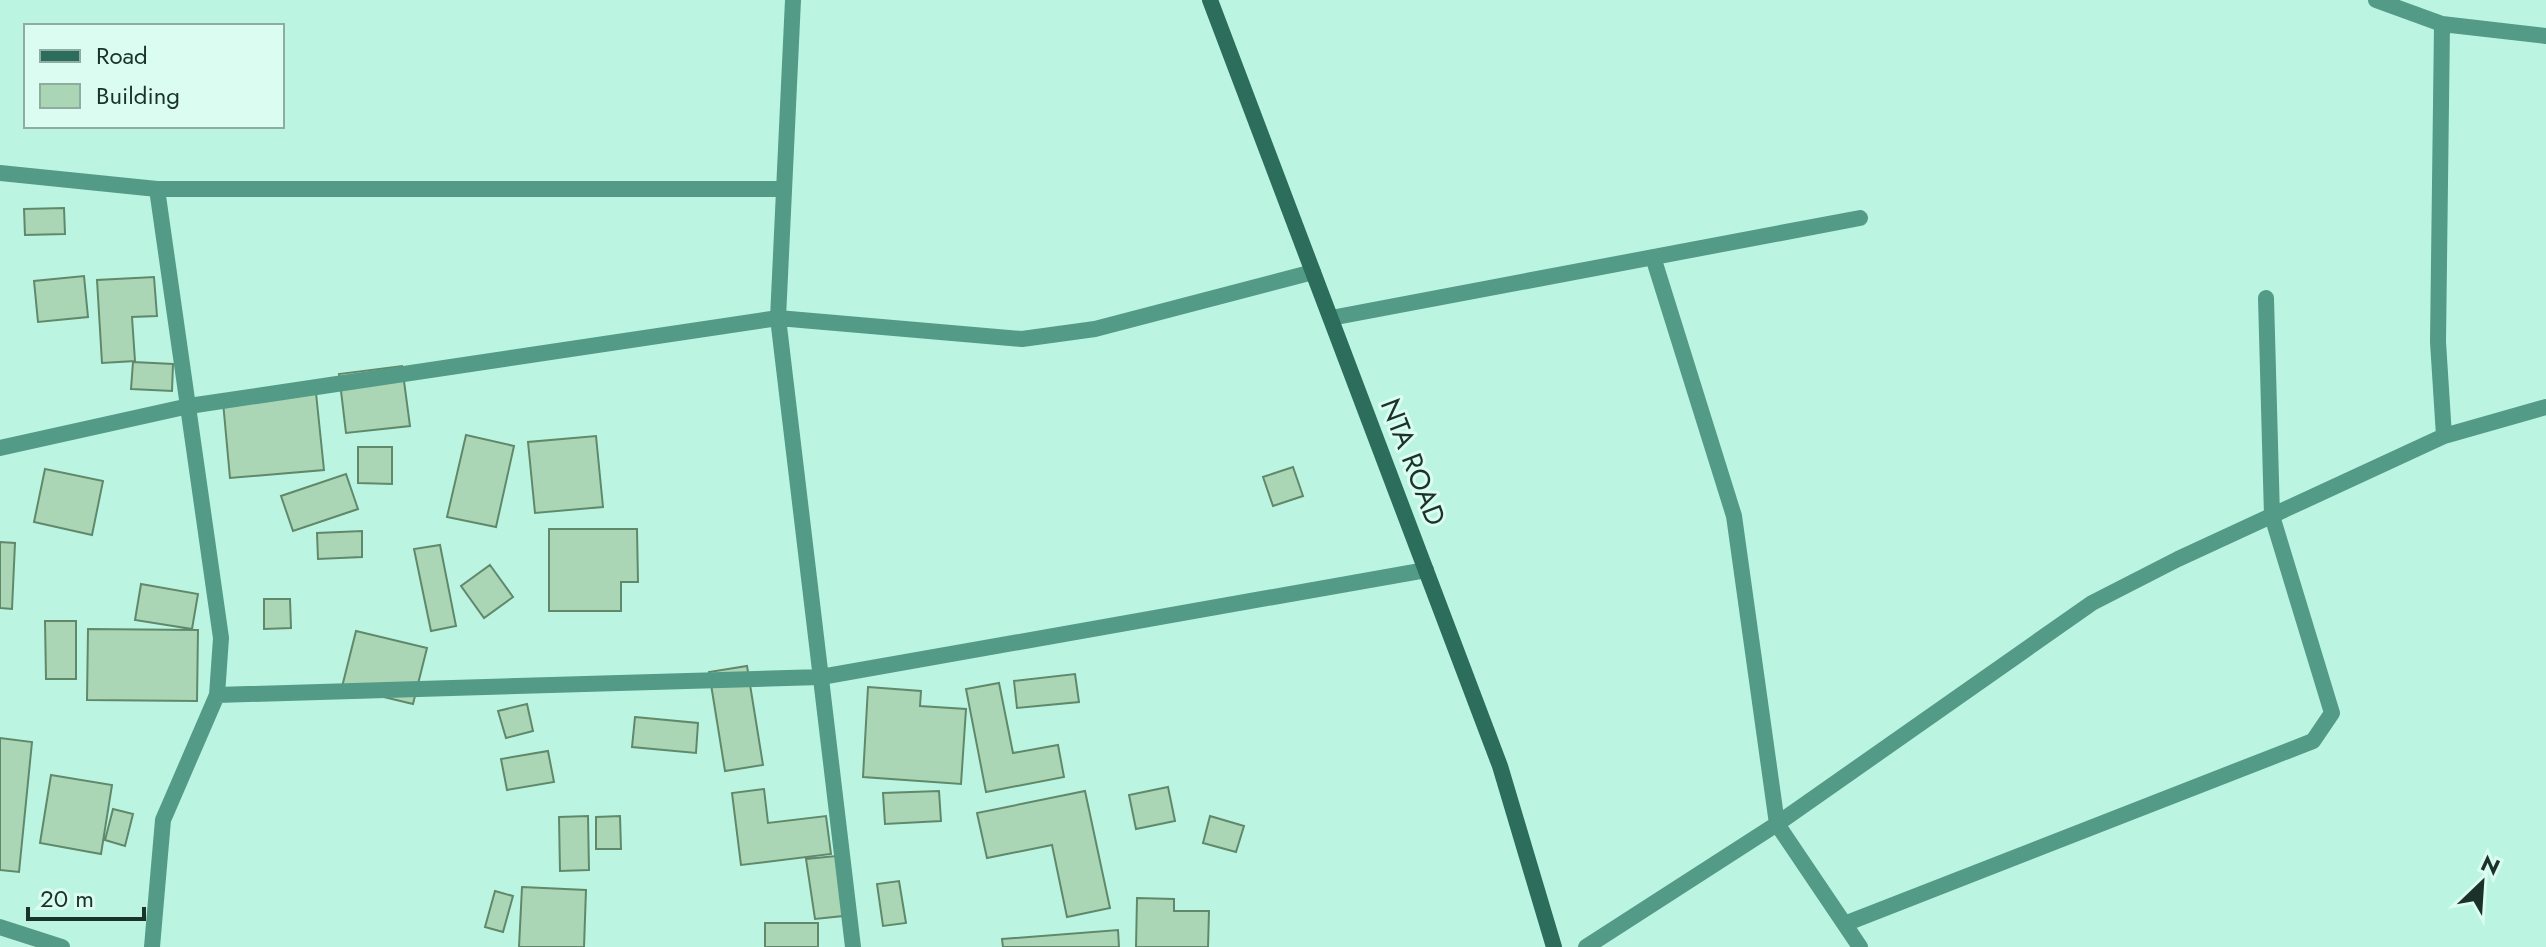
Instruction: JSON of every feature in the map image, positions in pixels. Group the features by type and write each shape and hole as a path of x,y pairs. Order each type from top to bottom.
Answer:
{"street":[{"path":"793,0 778,318 853,947"},
{"name":"NTA ROAD","path":"1210,0 1500,766 1554,947"},
{"path":"2376,0 2442,24 2546,36"},
{"path":"2442,24 2438,342 2444,436"},
{"path":"0,173 157,189 784,189"},
{"path":"152,947 163,820 217,695 221,638 157,189"},
{"path":"1331,318 1860,218"},
{"path":"1653,257 1734,516 1777,824 1847,923 1860,947"},
{"path":"0,448 189,406 778,318 1022,339 1095,329 1313,272"},
{"path":"1847,923 2313,741 2332,713 2272,516 2266,298"},
{"path":"1586,947 1777,824 2092,603 2444,436 2546,407"},
{"path":"217,695 821,677 1426,570"},
{"path":"0,927 62,947"}],"building":[{"path":"64,208 65,234 25,235 24,209"},
{"path":"84,276 88,317 38,322 34,281"},
{"path":"154,277 157,316 132,317 135,361 102,363 97,280"},
{"path":"133,362 173,364 172,391 131,389"},
{"path":"402,366 410,426 346,433 339,374"},
{"path":"316,393 324,470 230,478 223,402"},
{"path":"466,435 514,446 496,527 447,517"},
{"path":"596,436 603,507 535,513 528,442"},
{"path":"358,447 392,447 392,484 358,483"},
{"path":"1293,467 1303,496 1273,506 1263,477"},
{"path":"45,469 103,481 92,535 34,522"},
{"path":"346,474 358,509 293,531 281,496"},
{"path":"549,529 637,529 638,582 621,582 621,611 549,611"},
{"path":"362,531 362,557 318,559 317,533"},
{"path":"0,542 15,543 12,609 0,608"},
{"path":"440,545 456,626 431,631 414,549"},
{"path":"490,565 513,597 484,618 461,586"},
{"path":"141,584 198,594 192,629 135,620"},
{"path":"264,599 290,599 291,628 264,629"},
{"path":"45,621 76,621 76,679 46,679"},
{"path":"88,629 198,630 197,701 87,700"},
{"path":"356,631 427,648 413,704 342,687"},
{"path":"747,666 763,765 725,771 709,672"},
{"path":"1075,674 1079,702 1017,708 1014,681"},
{"path":"999,683 1013,753 1058,745 1064,777 986,792 966,689"},
{"path":"868,687 921,691 920,706 966,709 961,784 863,777"},
{"path":"527,704 533,731 506,738 498,711"},
{"path":"635,717 698,723 696,753 632,747"},
{"path":"0,738 32,742 19,872 0,870"},
{"path":"548,751 554,782 507,790 501,759"},
{"path":"51,775 112,785 101,854 40,843"},
{"path":"1168,787 1175,821 1136,829 1129,795"},
{"path":"764,789 768,823 826,816 831,854 741,865 732,793"},
{"path":"939,791 941,821 885,824 883,793"},
{"path":"1085,791 1110,908 1067,917 1052,845 987,858 977,813"},
{"path":"113,809 133,814 125,846 105,840"},
{"path":"588,816 589,870 560,871 559,817"},
{"path":"620,816 621,849 596,849 596,817"},
{"path":"1210,816 1244,826 1236,852 1203,843"},
{"path":"836,856 843,916 815,919 806,859"},
{"path":"899,881 906,923 883,926 877,884"},
{"path":"522,887 586,890 584,947 519,947"},
{"path":"495,891 513,896 503,932 485,927"},
{"path":"1137,898 1174,899 1174,911 1209,911 1208,947 1136,947"},
{"path":"765,923 818,923 818,947 765,947"},
{"path":"1118,930 1119,947 1003,947 1002,939"}]}
